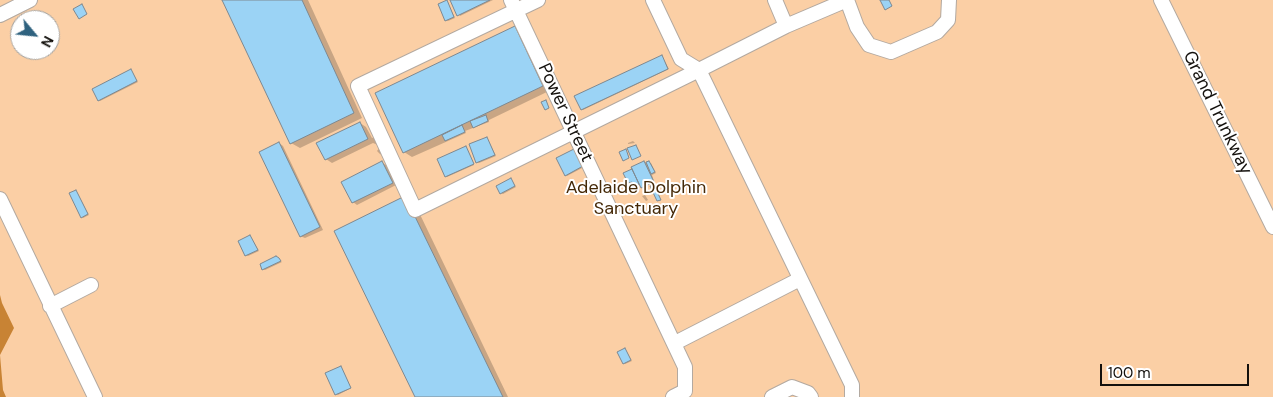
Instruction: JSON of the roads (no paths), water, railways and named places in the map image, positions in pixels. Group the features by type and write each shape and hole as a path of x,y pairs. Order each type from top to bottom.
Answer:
{"lane":[{"path":"0,14 30,0"},
{"path":"538,0 514,6 358,86 415,210 786,26 847,0 857,26 869,45 891,52 937,32 948,20 949,0"},
{"path":"653,0 681,60 699,70 852,385 852,397"},
{"path":"775,0 786,26"},
{"name":"Grand Trunkway","path":"1161,0 1273,226"},
{"name":"Power Street","path":"514,6 675,343 685,367 679,394"},
{"path":"0,199 95,397"},
{"path":"675,343 800,279"},
{"path":"50,306 91,285"},
{"path":"772,397 792,387 808,393 811,397"}],"park label":[{"name":"Adelaide Dolphin Sanctuary","path":"636,198"}]}
